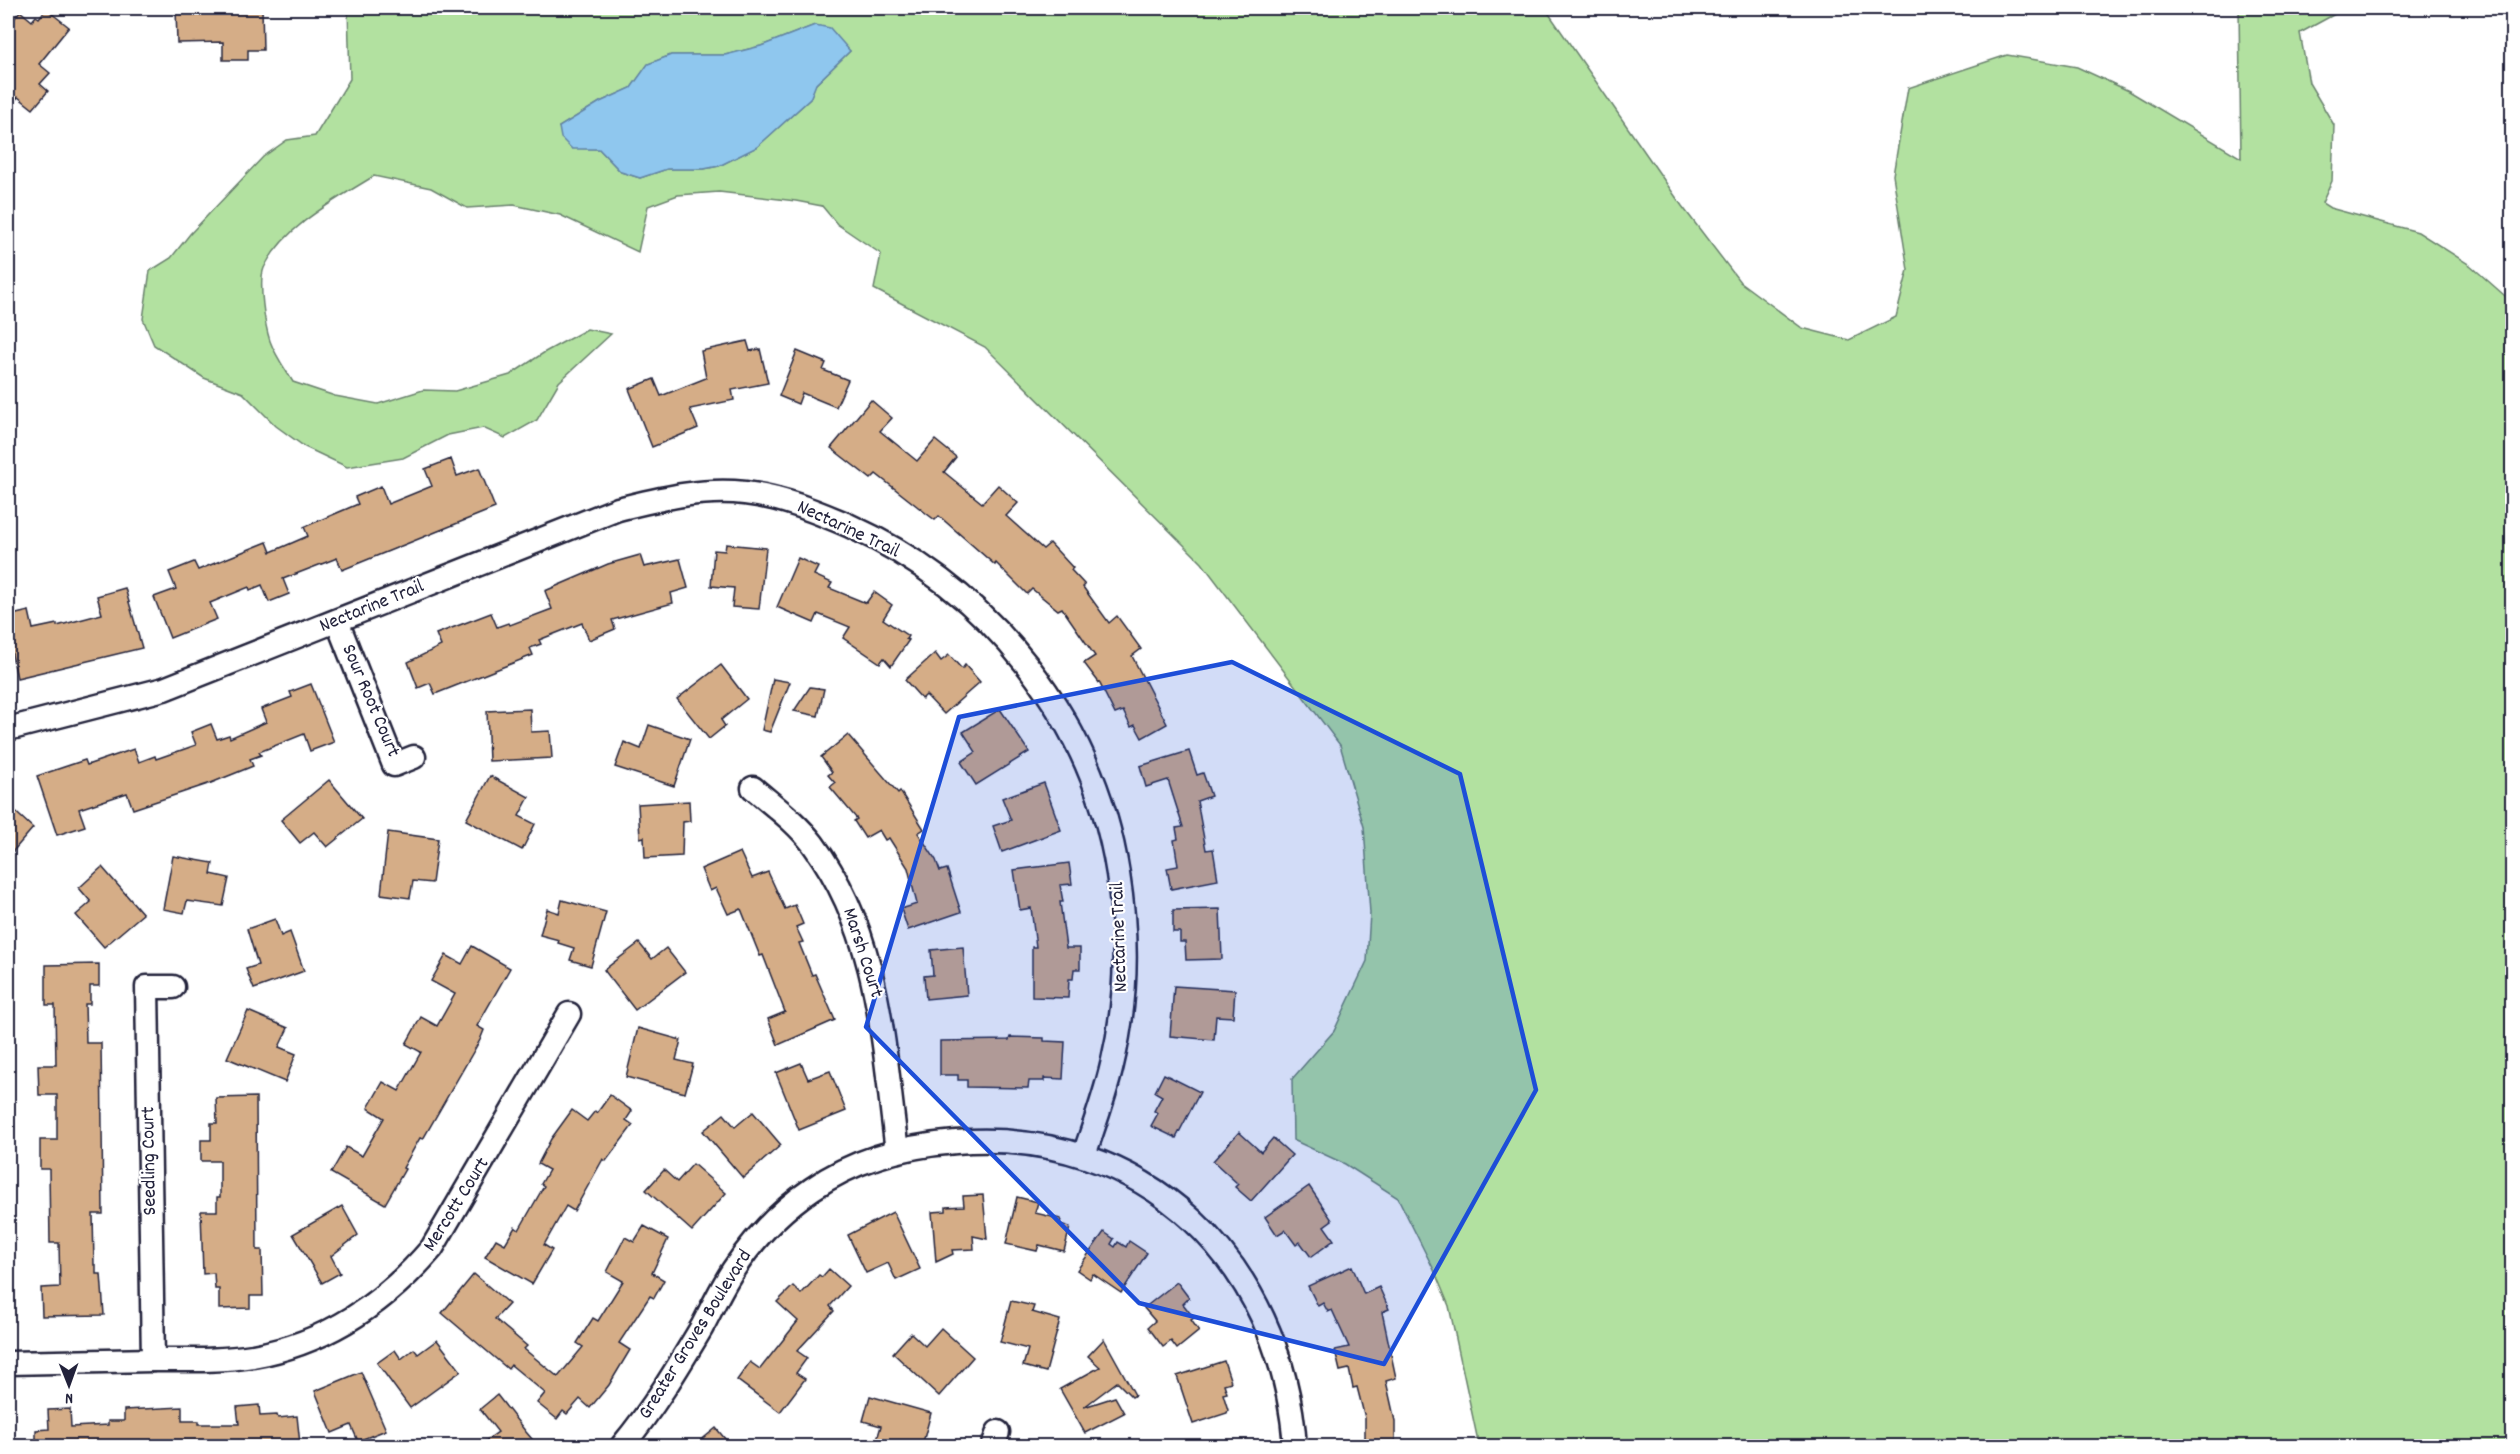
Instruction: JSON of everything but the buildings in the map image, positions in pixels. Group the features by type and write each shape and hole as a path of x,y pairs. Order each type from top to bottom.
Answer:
{"street":[{"name":"Nectarine Trail","path":"8,729 91,710 164,689 618,509 674,495 707,491 744,492 772,497 814,511 865,533 914,561 954,589 985,617 1015,649 1061,713 1095,785 1109,828 1118,874 1124,930 1124,981 1121,1022 1112,1066 1084,1155"},
{"name":"Sour Root Court","path":"337,621 394,765 414,757"},
{"name":"Marsh Court","path":"753,788 795,824 813,844 833,876 854,919 866,953 879,1005 897,1151"},
{"name":"Seedling Court","path":"153,1360 147,987 173,987"},
{"name":"Mercott Court","path":"8,1363 213,1359 269,1353 302,1344 329,1332 375,1305 408,1276 443,1232 569,1014"},
{"name":"Greater Groves Boulevard","path":"622,1446 646,1418 669,1382 732,1272 750,1247 782,1213 810,1190 840,1171 867,1160 897,1151 981,1140 1025,1142 1084,1155 1114,1166 1150,1187 1199,1227 1238,1274 1255,1301 1284,1378 1293,1422 1295,1446"}],"highlighted area":[{"path":"1232,662 1460,774 1536,1090 1384,1364 1139,1303 866,1027 959,717"}],"green space":[{"path":"348,8 1545,8 1682,206 1740,282 1802,328 1849,340 1896,317 1908,270 1893,175 1908,88 2007,55 2077,67 2129,91 2241,158 2239,8 2346,8 2300,33 2309,83 2334,125 2332,181 2322,203 2330,208 2418,232 2470,265 2512,302 2512,1446 1479,1446 1449,1306 1434,1270 1398,1198 1345,1164 1293,1140 1292,1079 1334,1031 1367,961 1370,913 1364,827 1340,745 1202,563 985,347 874,289 881,254 837,224 822,206 796,201 719,192 678,195 648,206 638,252 560,215 514,205 467,208 431,188 374,176 328,204 297,227 273,253 264,268 262,293 268,334 293,382 335,396 378,404 423,390 455,391 510,375 587,329 611,334 559,382 537,420 505,438 483,428 448,435 403,458 347,467 305,447 276,426 243,393 204,378 154,345 143,319 150,271 171,258 190,234 263,157 287,140 315,136 350,79","holes":["815,25 850,51 815,85 810,99 757,147 719,166 704,169 667,169 640,178 621,172 599,149 572,148 559,127 600,102 631,88 648,64 671,55 725,55 761,46"]}],"water":[{"path":"815,25 830,28 850,51 816,84 810,99 757,147 719,166 704,169 667,169 640,178 621,172 599,149 572,149 561,138 559,127 600,102 631,88 648,64 671,55 725,55 761,46"}]}
